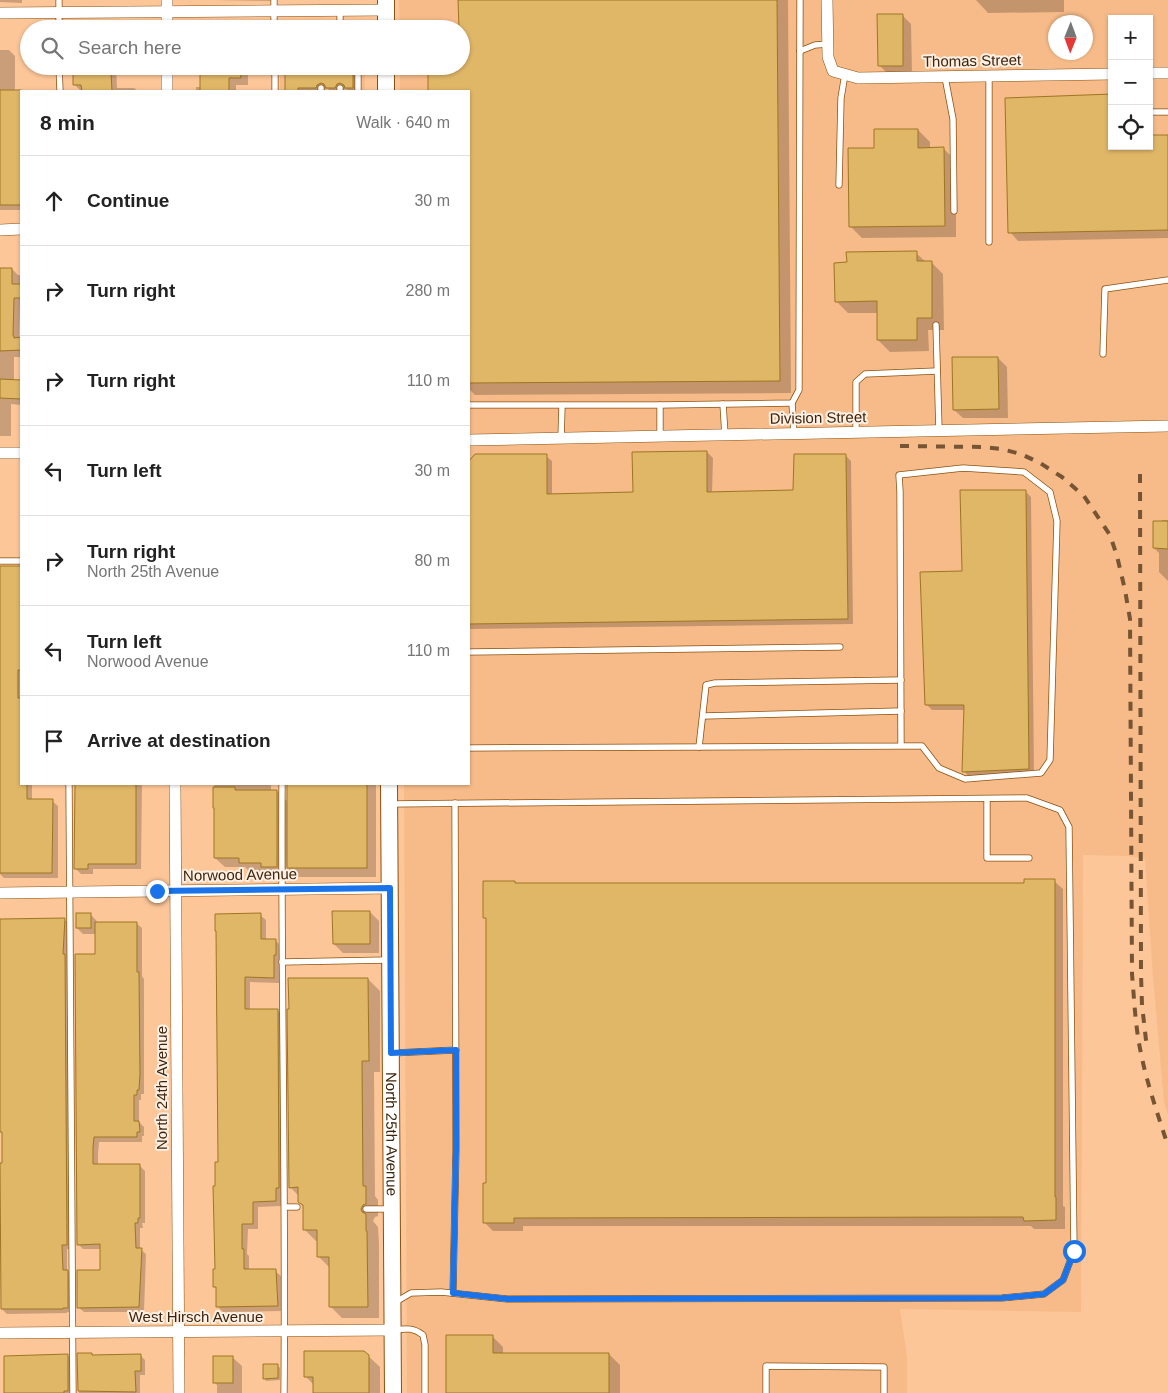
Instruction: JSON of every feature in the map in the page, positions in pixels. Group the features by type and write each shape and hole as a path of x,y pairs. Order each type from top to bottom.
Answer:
{"main road":[{"path":"386,5 386,20"},
{"path":"386,75 386,90"},
{"name":"North 25th Avenue","path":"389,785 393,1393"}],"street":[{"path":"827,0 828,44"},
{"path":"0,13 167,6 274,5 340,10 386,5"},
{"path":"167,6 167,20"},
{"name":"Thomas Street","path":"828,44 828,57 834,70 858,78 1108,74"},
{"path":"1153,73 1168,73"},
{"path":"167,75 168,90"},
{"path":"0,230 20,229"},
{"name":"Division Street","path":"470,440 1168,426"},
{"path":"0,453 20,453"},
{"name":"North 24th Avenue","path":"176,785 180,1393"},
{"name":"Norwood Avenue","path":"0,893 390,888"},
{"name":"West Hirsch Avenue","path":"0,1333 393,1330"}],"lane":[{"path":"59,0 59,20"},
{"path":"794,434 792,403 799,390 800,0"},
{"path":"274,5 274,20"},
{"path":"340,10 340,20"},
{"path":"800,51 815,45 828,44"},
{"path":"839,185 841,98 845,74"},
{"path":"60,75 60,90"},
{"path":"274,75 275,90"},
{"path":"358,75 358,90"},
{"path":"989,76 989,242"},
{"path":"945,77 953,119 954,211"},
{"path":"1153,112 1168,112"},
{"path":"1103,354 1105,289 1168,280"},
{"path":"936,325 939,430"},
{"path":"856,432 856,382 865,374 937,371"},
{"path":"470,405 562,406 792,403"},
{"path":"723,404 725,435"},
{"path":"660,405 660,436"},
{"path":"561,438 562,406"},
{"path":"470,748 922,746 939,768 965,779 1041,773 1050,760 1057,521 1050,492 1024,472 964,468 898,475 900,502 901,746"},
{"path":"0,561 20,561"},
{"path":"470,652 840,647"},
{"path":"700,747 706,685 715,683 901,680"},
{"path":"703,716 901,711"},
{"path":"69,785 73,1393"},
{"path":"282,785 281,890 285,1207 284,1393"},
{"path":"389,804 1027,798 1060,810 1069,827 1074,1251 1063,1280 1044,1294 1002,1298 507,1299 441,1292 411,1293 393,1304"},
{"path":"987,799 987,858 1029,858"},
{"path":"453,1293 456,1149 455,803"},
{"path":"282,962 390,960"},
{"path":"391,1053 456,1050"},
{"path":"285,1207 297,1207"},
{"path":"366,1209 392,1210"},
{"path":"393,1330 414,1329 423,1335 426,1345 425,1393"},
{"path":"766,1393 766,1366 776,1366 884,1367 884,1393"}],"shaded area":[{"path":"399,0 1168,0 1168,1115 1164,1102 1145,859 1128,856 1083,855 1081,1312 900,1309 907,1357 907,1393 407,1393 404,785 470,785 470,90 400,90 400,75 470,75 470,20 400,20"},
{"path":"280,75 365,75 365,90 280,90"}],"building":[{"path":"458,0 777,0 780,381 470,383 470,90 428,90 428,75 470,75 470,20 459,20"},
{"path":"877,14 903,14 903,66 878,66"},
{"path":"73,75 111,75 112,90 82,90 81,85 73,85"},
{"path":"200,75 241,75 241,78 229,78 229,90 200,90"},
{"path":"285,75 353,75 353,88 345,88 340,83 335,88 326,88 321,83 316,88 285,90"},
{"path":"0,90 20,90 20,205 0,205"},
{"path":"1108,94 1108,150 1153,150 1153,135 1168,135 1168,230 1008,233 1005,98"},
{"path":"874,129 918,129 918,148 944,147 945,226 849,227 848,148 874,148"},
{"path":"917,251 917,261 932,261 932,318 917,318 917,340 877,340 877,301 835,302 834,263 847,262 846,252"},
{"path":"0,268 12,268 12,284 20,284 20,298 14,298 13,336 14,338 20,337 20,350 0,351"},
{"path":"952,357 998,357 999,409 953,410"},
{"path":"0,379 20,380 20,399 0,398"},
{"path":"707,451 707,492 793,490 794,454 846,454 848,619 470,624 470,460 475,454 547,454 547,494 633,492 632,452"},
{"path":"960,490 1026,490 1029,769 962,772 964,705 925,705 920,572 962,571"},
{"path":"1153,521 1168,521 1168,549 1153,548"},
{"path":"0,566 20,566 20,670 18,670 18,698 20,698 20,785 27,785 27,799 53,799 52,873 0,873"},
{"path":"75,785 136,785 136,864 88,864 88,869 74,869"},
{"path":"287,785 367,785 367,868 287,868"},
{"path":"213,787 235,787 235,790 277,790 277,867 261,867 261,863 239,863 239,858 214,858"},
{"path":"1024,879 1055,879 1056,1220 1024,1221 1023,1217 514,1218 514,1223 483,1223 483,1183 486,1183 486,918 483,918 483,881 515,881 515,883 1024,883"},
{"path":"332,911 370,911 370,944 333,944"},
{"path":"76,913 91,913 91,928 76,928"},
{"path":"261,913 261,939 276,939 274,978 245,977 245,1009 278,1009 279,1188 276,1188 276,1201 253,1202 253,1224 242,1224 242,1249 244,1249 244,1269 276,1269 278,1306 216,1307 216,1287 213,1287 213,1269 215,1269 213,1186 215,1186 215,1162 218,1162 215,914"},
{"path":"65,918 63,954 65,954 67,1245 62,1245 63,1270 68,1270 68,1308 1,1309 0,919"},
{"path":"95,922 137,922 140,1074 139,1090 137,1090 137,1095 134,1095 134,1121 139,1121 140,1132 137,1132 137,1137 94,1137 93,1164 140,1164 140,1218 138,1218 138,1223 135,1223 136,1248 142,1248 139,1307 77,1308 77,1270 100,1270 100,1244 77,1245 75,954 95,954"},
{"path":"288,978 368,978 369,1061 362,1061 363,1186 366,1186 366,1204 361,1209 366,1214 368,1307 329,1307 329,1257 317,1257 317,1230 303,1230 303,1205 298,1202 298,1187 289,1188"},
{"path":"446,1335 493,1335 493,1353 609,1353 609,1393 446,1393"},
{"path":"304,1351 364,1351 369,1355 369,1393 313,1393 313,1377 304,1377"},
{"path":"77,1353 92,1353 92,1355 141,1354 141,1371 135,1371 136,1392 78,1391"},
{"path":"68,1354 68,1391 64,1391 64,1393 4,1393 4,1356"},
{"path":"213,1356 233,1356 233,1383 213,1383"},
{"path":"263,1364 278,1364 278,1378 263,1379"}],"railway":[{"path":"900,446 983,447 1021,454 1062,477 1084,496 1110,535 1117,556 1130,619 1132,974 1136,1017 1145,1069 1168,1146"},
{"path":"1140,474 1141,974 1147,1049"}],"route":[{"path":"157,891 390,888 391,1053 456,1050 453,1293 507,1299 1002,1298 1044,1294 1063,1280 1074,1251"}]}
